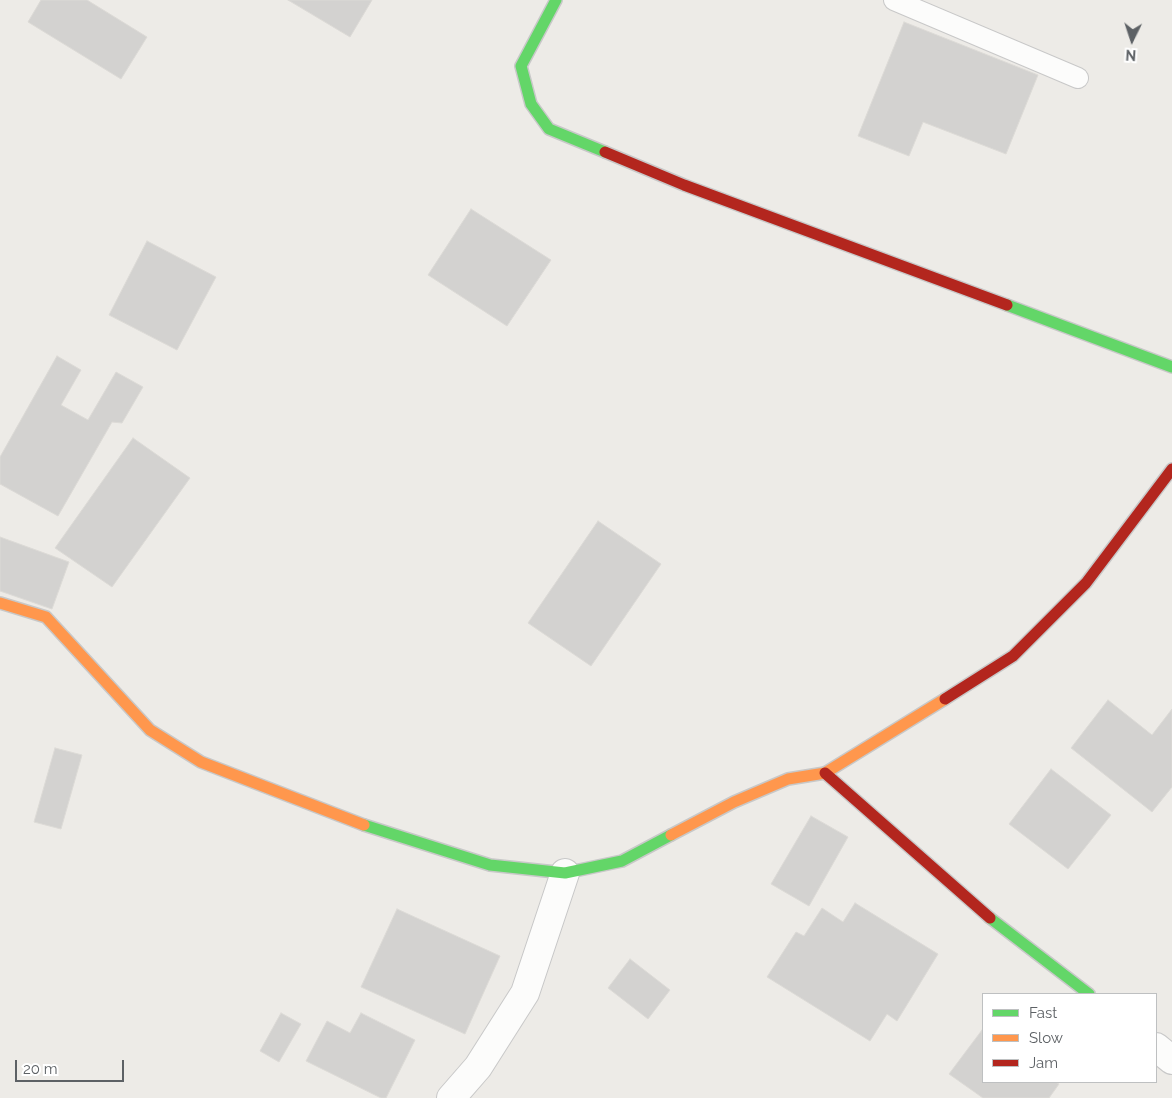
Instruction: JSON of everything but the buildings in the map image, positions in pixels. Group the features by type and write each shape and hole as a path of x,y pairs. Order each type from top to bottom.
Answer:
{"street":[{"path":"556,0 521,66 531,104 549,129 684,185 1172,367"},
{"path":"0,603 46,617 150,730 201,762 341,818 490,865 565,873 622,860 734,802 788,779 825,773 1013,656 1086,583 1172,469"},
{"path":"825,773 981,911 1088,993"},
{"path":"451,1098 478,1067 525,993 565,873"},
{"path":"1157,1048 1172,1060"}],"lane":[{"path":"894,0 1078,78"}],"traffic: fast":[{"path":"556,0 521,66 531,104 549,129 605,152"},
{"path":"1007,305 1172,367"},
{"path":"364,825 490,865 565,873 622,861 671,835"},
{"path":"990,918 1088,993"}],"traffic: slow":[{"path":"0,603 46,617 150,730 201,762 364,825"},
{"path":"671,835 734,802 788,779 825,773 945,699"}],"traffic: jam":[{"path":"605,152 684,185 1007,305"},
{"path":"945,699 1013,656 1086,583 1172,469"},
{"path":"825,773 990,918"}]}
